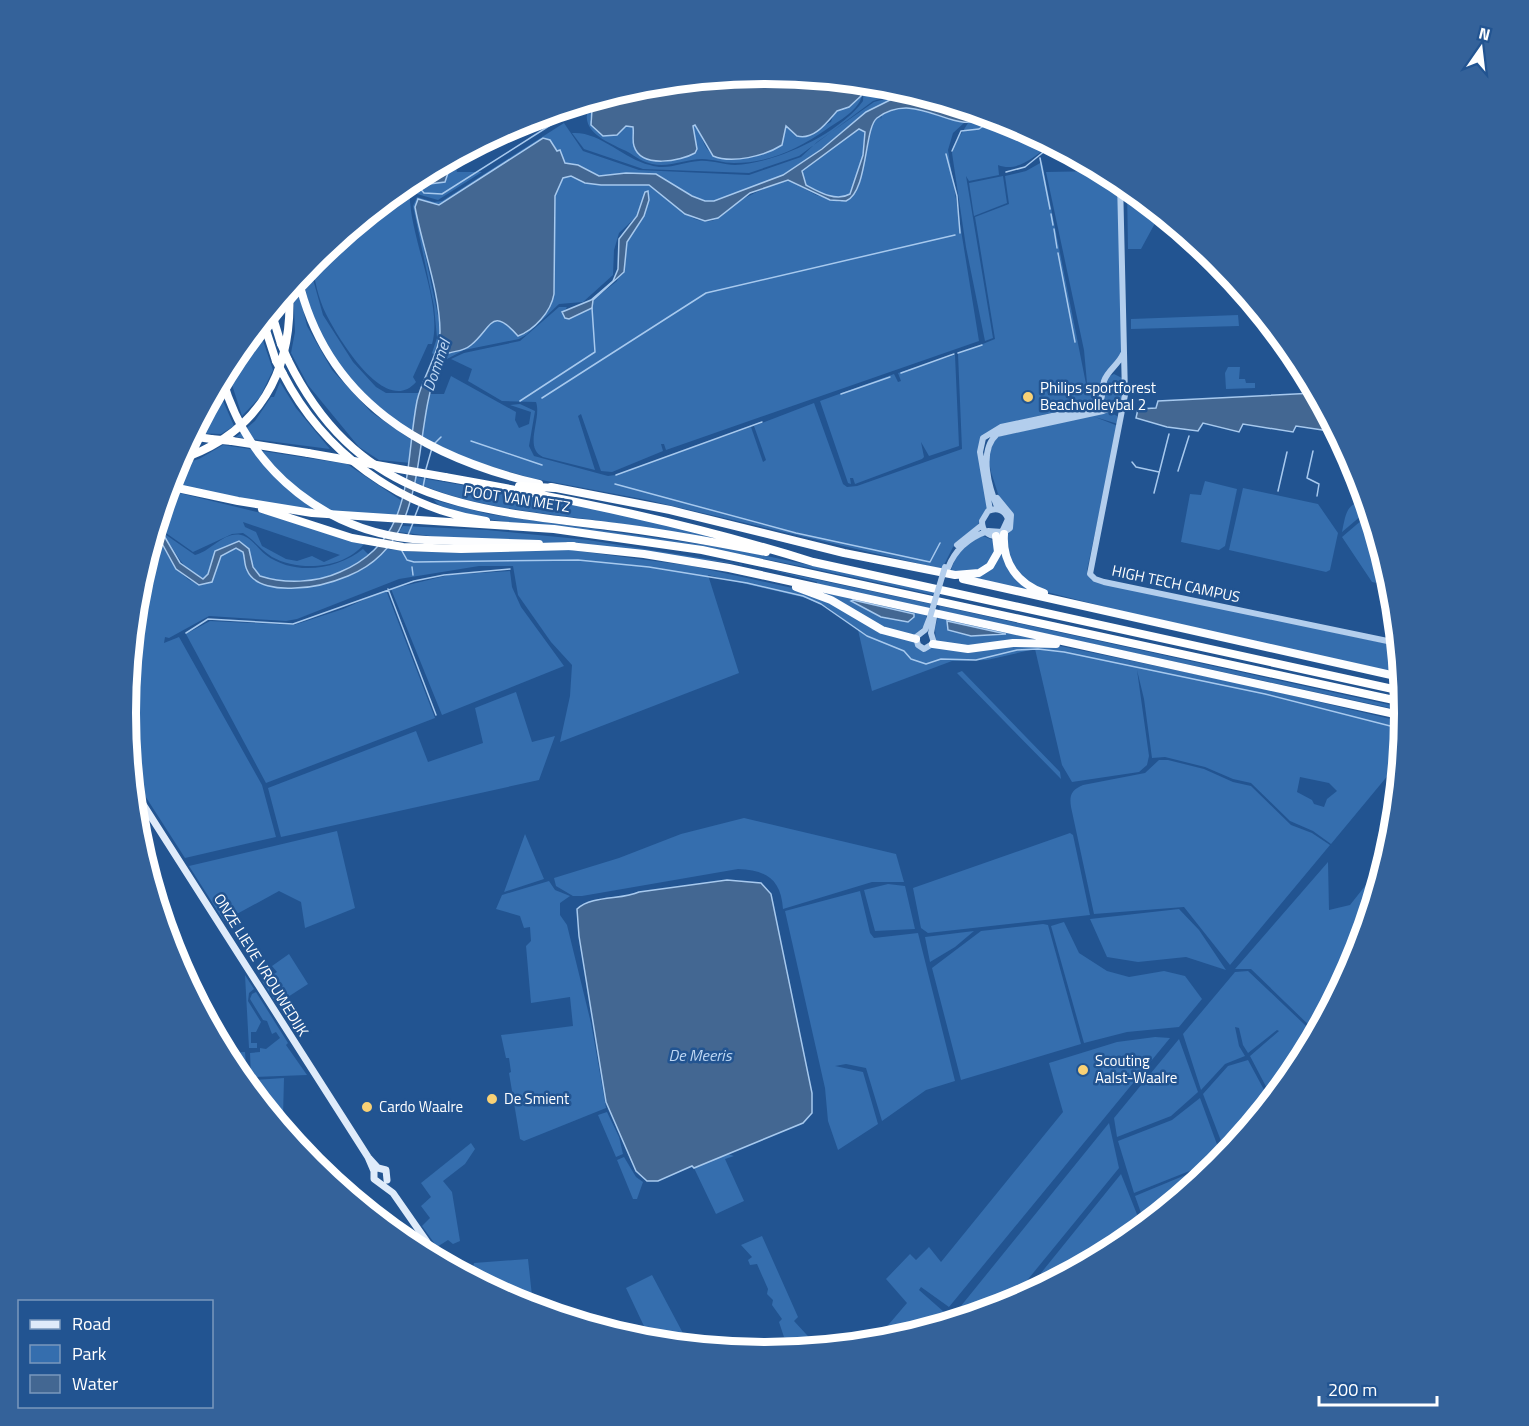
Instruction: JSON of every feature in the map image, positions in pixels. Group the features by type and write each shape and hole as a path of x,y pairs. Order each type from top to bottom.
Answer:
{"highway":[{"name":"POOT VAN METZ","path":"301,288 312,323 338,368 365,400 407,433 448,455 488,471 555,488 670,510 844,553 909,566"},
{"path":"191,455 232,433 262,402 275,379 287,345 289,302"},
{"name":"POOT VAN METZ","path":"274,320 288,360 298,380 324,418 355,450 381,468 434,496 489,510 677,536 813,562"},
{"name":"POOT VAN METZ","path":"266,329 276,361 302,407 327,438 378,480 432,507 472,519 516,525"},
{"path":"226,389 235,414 252,445 276,474 303,498 333,517 366,530 426,540 573,546 644,554 766,576 1394,714"},
{"path":"199,437 308,453 445,477 658,519 736,538 813,562 1393,689"},
{"path":"445,477 555,488"},
{"path":"177,488 238,501 365,518 516,525 608,535 732,556 1393,700"},
{"path":"238,501 352,538 415,549 573,546"},
{"path":"909,566 955,575 979,573 988,568 996,559 1001,534"},
{"path":"1001,534 1007,559 1018,578 1035,590 1079,605"},
{"path":"909,566 1392,675"},
{"path":"766,576 831,600 882,630 916,639"},
{"path":"933,644 968,649 1032,642 1100,649"}],"main road":[{"name":"ONZE LIEVE VROUWEDIJK","path":"142,803 376,1170"},
{"path":"385,1181 375,1181 376,1170 386,1170 385,1181 429,1245"}],"street":[{"name":"HIGH TECH CAMPUS","path":"1120,195 1124,402 1090,569 1092,577 1104,582 1389,641"},
{"path":"990,510 980,452 980,445 987,434 1001,427 1094,407 1102,399 1105,378 1124,351"},
{"path":"1111,372 1125,379"},
{"path":"1000,507 992,487 987,452 989,442 997,434 1103,411 1124,402"},
{"path":"1103,411 1115,412 1120,421"},
{"path":"928,632 920,632 916,639 918,645 924,649 933,644 928,632 947,568 959,542 982,525 984,516 990,510 1000,507 1008,510 1012,519 1010,528 1001,534 986,532 958,549 947,568"},
{"path":"982,525 986,532"}],"green space":[{"path":"861,91 862,92 860,101 856,107 840,121 794,149 771,158 747,162 730,163 702,159 665,165 649,163 599,137 589,125 587,118 588,109 593,108 590,120 603,136 626,126 633,127 634,147 638,153 650,160 688,156 696,145 693,126 696,125 709,151 715,156 732,159 761,154 777,148 781,145 786,126 800,137 831,122 834,113 861,96"},
{"path":"864,92 888,96 873,101 799,156 749,173 643,169 584,149 572,133 602,140 640,162 656,167 699,161 735,165 769,159 805,145 839,125 863,101"},
{"path":"895,98 857,120 806,161 783,175 714,201 705,201 692,196 656,174 626,173 599,176 578,165 565,163 552,142 439,205 421,199 415,207 440,334 434,355 432,353 437,338 434,306 413,206 417,197 434,202 442,201 564,123 583,151 639,170 749,175 801,157 817,142 874,102"},
{"path":"904,106 964,123 953,133 948,150 979,341 666,450 664,444 661,444 663,451 612,472 601,471 581,414 578,416 595,470 543,457 534,447 536,402 502,401 468,381 472,369 451,359 464,353 520,341 559,307 567,307 565,310 569,319 592,308 593,300 617,281 627,242 644,216 649,200 646,191 637,216 619,233 614,250 613,275 583,302 559,304 526,335 519,339 464,350 447,359 441,358 468,346 475,341 488,324 493,322 504,323 525,334 549,309 554,294 555,196 557,187 564,178 572,177 599,185 647,184 660,191 686,214 702,221 717,219 744,199 788,180 816,195 840,202 857,191 874,120 880,116 881,119 882,115"},
{"path":"978,121 1043,149 1019,165 1005,167 998,165 999,175 969,181 966,176 993,338 985,341 966,247 952,153 953,147 968,123"},
{"path":"859,129 865,132 863,155 851,194 834,197 806,185 802,171"},
{"path":"1042,162 1088,394 1084,350 1046,172 1084,171 1118,193 1122,352 1094,405 1016,422 1000,427 981,439 989,506 977,526 953,547 942,569 647,500 531,478 469,460 422,439 429,394 444,394 451,376 516,412 515,420 519,428 529,424 531,412 510,405 520,404 535,411 529,446 534,456 608,476 751,427 763,462 766,460 754,426 814,403 843,484 847,487 857,486 962,449 958,354 995,339 975,217 1009,204 1005,176 1026,171"},
{"path":"455,165 457,172 482,172 438,200 417,194 414,191 428,182 448,176 447,170"},
{"path":"1003,176 1007,203 974,216 969,183"},
{"path":"410,193 414,226 430,289 434,327 432,344 428,344 413,377 416,382 404,390 390,390 364,370 340,339 323,308 314,274 320,268 350,240"},
{"path":"1127,200 1156,221 1141,249 1128,249"},
{"path":"312,276 323,315 353,362 376,387 386,393 419,393 413,433 373,401 340,365 326,345 308,299 305,284"},
{"path":"298,291 307,326 332,370 371,412 413,441 411,463 379,460 359,447 308,385 291,353 295,332 293,296"},
{"path":"1238,315 1239,326 1131,329 1131,319"},
{"path":"261,336 273,370 260,397 242,416 231,381"},
{"path":"955,355 959,446 929,456 921,442 924,457 922,459 855,484 853,478 850,478 851,484 848,483 820,401 894,374 898,382 901,381 898,373"},
{"path":"1228,367 1240,367 1239,379 1245,379 1246,383 1255,383 1255,388 1226,389 1225,373"},
{"path":"1114,374 1122,378 1123,399 1119,405 1092,411 1108,377"},
{"path":"280,382 296,408 330,449 236,437 255,421 271,397 274,397"},
{"path":"221,396 234,426 221,434 201,433"},
{"path":"1109,412 1117,416 1118,424 1095,417 1118,426 1087,570 1091,580 1389,644 1392,672 1188,628 1035,589 1011,565 1006,536 1012,529 1013,515 1000,500 988,456 996,437"},
{"path":"223,445 347,464 402,501 397,517 285,507 178,485 187,462 199,459"},
{"path":"415,477 596,508 744,544 480,503 414,482"},
{"path":"1205,481 1237,489 1225,546 1219,550 1181,542 1190,494 1201,495"},
{"path":"1243,488 1318,504 1338,533 1330,570 1326,572 1229,550"},
{"path":"176,492 298,522 364,544 345,559 321,566 283,562 272,557 243,533 232,534 193,552 163,531","holes":["243,522 340,555 324,562 312,556 297,561 286,559 262,546 256,532 245,527"]},
{"path":"434,500 488,514 734,549 935,592 934,595 793,565 651,539 472,516 455,512"},
{"path":"1357,503 1361,516 1342,532 1348,510"},
{"path":"1363,519 1380,584 1372,582 1342,537"},
{"path":"403,526 487,530 588,540 746,565 587,545 446,538 399,532"},
{"path":"162,532 195,555 229,536 241,535 248,538 277,562 302,568 328,566 341,562 363,549 370,556 331,575 315,580 284,583 258,574 251,562 249,549 239,541 216,551 208,574 203,579 194,575 187,568 162,535"},
{"path":"983,536 995,541 997,551 987,567 964,573 951,571 962,549"},
{"path":"160,542 176,569 189,580 202,585 212,581 221,556 236,548 243,552 245,560 266,585 283,587 331,582 360,569 387,549 415,552 571,550 692,566 806,591 913,640 922,651 934,647 1044,644 1060,646 1252,686 1394,720 1390,773 1331,844 1313,831 1290,821 1251,783 1233,779 1205,767 1165,757 1152,758 1144,699 1137,670 1149,756 1147,765 1139,772 1072,782 1062,765 1035,649 987,660 952,661 872,691 858,630 827,607 806,598 708,575 739,673 560,742 570,696 572,665 551,642 518,595 513,566 479,566 399,579 297,619 286,621 209,616 169,638 165,637 164,643 179,637 262,785 276,837 185,858 140,789 137,754 137,672 141,631","holes":["1300,777 1329,783 1337,791 1327,799 1324,807 1314,804 1312,800 1297,792"]},
{"path":"1001,544 1006,560 1034,592 954,576 980,575"},
{"path":"772,570 931,604 929,609 817,585 817,582"},
{"path":"510,571 512,587 521,607 564,666 442,715 391,589 449,575"},
{"path":"801,586 927,613 925,625 915,635 893,632","holes":["853,600 914,614 908,622 881,617"]},
{"path":"386,590 435,718 266,783 186,634 210,621 294,625 343,609"},
{"path":"940,606 1394,706 1394,709 939,611"},
{"path":"938,616 1045,641 968,647 936,642 935,629"},
{"path":"962,671 1060,772 1061,779 957,673"},
{"path":"516,692 532,742 555,736 539,780 281,837 268,788 416,731 428,762 483,743 475,708"},
{"path":"1159,760 1204,769 1233,782 1251,786 1291,825 1312,833 1330,845 1230,965 1184,907 1094,914 1071,807 1072,793 1083,785 1145,773"},
{"path":"744,818 896,854 904,882 872,882 783,909 782,899 775,883 764,874 748,870 738,869 582,896 573,896 556,886 554,878 619,858 681,834"},
{"path":"337,831 355,908 305,928 301,902 279,891 224,921 189,866"},
{"path":"1070,833 1073,835 1090,915 928,933 921,928 913,888"},
{"path":"525,834 544,879 504,892"},
{"path":"1328,862 1329,910 1350,905 1371,878 1346,954 1310,1026 1251,969 1235,969"},
{"path":"549,881 555,890 570,896 560,903 560,915 567,925 591,1023 606,1108 524,1141 520,1139 509,1073 511,1072 509,1058 506,1058 501,1035 573,1026 570,997 531,1003 526,946 531,941 530,927 524,928 520,916 496,909 502,895"},
{"path":"888,884 905,886 915,929 875,931 864,890"},
{"path":"860,891 870,933 874,938 918,933 955,1081 926,1090 882,1121 866,1068 846,1064 835,1066 863,1072 878,1124 838,1150 828,1121 825,1088 785,911"},
{"path":"1179,909 1199,930 1226,970 1186,957 1138,962 1107,957 1090,919"},
{"path":"1064,922 1079,953 1107,971 1129,977 1164,971 1185,976 1202,999 1179,1027 1127,1032 1084,1043 1051,926"},
{"path":"1048,925 1081,1044 961,1080 932,968 981,931"},
{"path":"974,931 955,947 930,962 925,937"},
{"path":"289,954 308,984 277,1004 262,981 277,972 272,966"},
{"path":"1248,971 1308,1029 1268,1090 1250,1056 1279,1031 1277,1030 1248,1053 1243,1045 1239,1028 1235,1027 1239,1046 1245,1056 1225,1064 1201,1090 1183,1034 1235,972"},
{"path":"245,975 254,989 249,993 248,1001 261,1022 256,1032 251,1032 251,1043 257,1043 257,1048 249,1048"},
{"path":"256,992 288,1043 286,1045 307,1075 252,1077 250,1053 260,1052 260,1048 266,1049 280,1038 276,1032 272,1034 267,1021 263,1020 250,999"},
{"path":"1155,1037 1170,1038 949,1307 921,1287 919,1290 944,1312 940,1317 884,1330 907,1303 886,1279 910,1254 916,1260 929,1247 941,1262 1063,1112 1049,1063 1117,1042"},
{"path":"1179,1039 1198,1092 1171,1116 1117,1137 1114,1118"},
{"path":"236,1052 245,1052 246,1069 242,1062"},
{"path":"1248,1060 1266,1093 1222,1144 1203,1094 1228,1066"},
{"path":"284,1078 283,1117 265,1096 254,1080"},
{"path":"1200,1098 1218,1148 1193,1173 1192,1170 1134,1193 1118,1141 1172,1120"},
{"path":"607,1112 619,1137 623,1154 616,1157 598,1115"},
{"path":"1109,1123 1119,1168 1022,1286 956,1312"},
{"path":"471,1143 475,1149 465,1164 443,1181 452,1192 460,1241 453,1244 448,1240 437,1247 422,1226 430,1218 421,1206 431,1197 421,1183"},
{"path":"728,1154 734,1156 725,1159 744,1201 716,1214 694,1168"},
{"path":"624,1157 636,1177 643,1182 637,1199 633,1199 617,1160"},
{"path":"1121,1174 1139,1218 1079,1258 1044,1277 1041,1273"},
{"path":"1188,1174 1191,1175 1142,1216 1135,1196"},
{"path":"762,1236 798,1317 794,1321 812,1340 795,1341 784,1337 779,1322 782,1319 772,1305 773,1300 767,1294 768,1289 757,1264 750,1265 748,1260 752,1257 741,1245"},
{"path":"528,1259 532,1297 492,1280 487,1274 472,1270 474,1263"},
{"path":"652,1275 685,1337 646,1331 626,1288"}],"water":[{"path":"723,85 806,85 861,91 861,96 849,107 837,111 815,133 803,137 797,136 786,126 782,145 758,155 739,159 713,156 695,125 693,126 697,149 695,153 681,159 662,161 645,158 638,153 633,144 633,127 626,126 617,135 603,136 591,125 592,109 642,96"},
{"name":"Dommel","path":"895,98 976,121 963,122 908,108 893,110 877,118 873,124 858,186 846,201 830,200 788,180 750,193 718,218 705,221 685,214 649,185 601,185 585,183 571,176 563,178 555,196 552,301 541,320 524,333 518,336 502,322 492,322 471,345 444,356 440,361 429,396 414,486 406,514 394,539 375,560 348,576 309,587 282,588 268,586 255,580 245,566 243,552 236,548 221,556 212,582 199,585 176,569 160,540 162,534 180,563 203,579 208,574 215,551 239,541 249,549 253,567 260,576 290,581 331,576 365,558 382,541 394,521 402,500 417,401 437,349 440,332 434,285 415,207 418,199 439,205 543,138 550,140 557,151 560,150 565,163 578,165 599,176 626,173 656,174 692,196 705,201 714,201 783,175 822,149 866,112","holes":["859,129 865,132 863,155 850,194 833,197 806,185 802,171"]},
{"path":"447,170 445,182 423,185"},
{"path":"648,191 649,200 644,216 627,242 624,272 593,300 592,308 569,319 565,318 562,312 591,300 613,281 618,269 619,239 637,216 645,192"},
{"path":"1306,393 1327,431 1296,426 1293,432 1243,424 1239,432 1203,423 1198,431 1167,427 1136,418 1138,409 1156,408 1158,401"},
{"path":"851,601 914,614 914,617 908,622 881,617"},
{"path":"947,621 1006,634 971,636 948,630"},
{"name":"De Meeris","path":"727,880 761,883 771,894 812,1093 812,1113 803,1123 694,1168 692,1166 658,1181 647,1181 636,1171 606,1102 579,936 577,909 591,902 639,892"}],"waterway":[{"path":"419,187 424,193 442,194 560,119"},
{"path":"952,151 961,131 979,129 986,124"},
{"path":"1006,172 1025,167 1045,150"},
{"path":"946,154 957,196 960,233"},
{"path":"1040,158 1050,209"},
{"path":"1051,214 1053,225"},
{"path":"1054,229 1057,248"},
{"path":"542,398 706,293 955,235"},
{"path":"1058,253 1075,342"},
{"path":"520,401 595,352 592,308"},
{"path":"958,353 982,345"},
{"path":"901,373 954,354"},
{"path":"841,394 890,377"},
{"path":"616,475 762,422"},
{"path":"1154,493 1169,434"},
{"path":"1178,471 1189,436"},
{"path":"434,444 441,437"},
{"path":"471,441 542,465"},
{"path":"426,469 432,448"},
{"path":"1313,451 1307,478 1319,484 1317,496"},
{"path":"1278,491 1287,452"},
{"path":"1132,462 1136,467 1159,472"},
{"path":"423,487 425,477"},
{"path":"615,484 796,533 930,562 940,543"},
{"path":"415,516 419,506"},
{"path":"408,535 413,523"},
{"path":"402,551 407,560 414,562 578,560 649,567 747,583 803,596 821,604 867,636 904,651 911,659 926,664 941,659 976,660 1017,650 1038,649 1064,652 1265,694 1393,727"},
{"path":"412,567 413,575"},
{"path":"186,633 208,619 293,624 414,581 444,575 510,569"},
{"path":"388,589 436,715"}],"place":[{"name":"Philips sportforest Beachvolleybal 2","path":"1028,397"},
{"name":"Scouting Aalst-Waalre","path":"1083,1070"},
{"name":"De Smient","path":"492,1099"},
{"name":"Cardo Waalre","path":"367,1107"}]}
